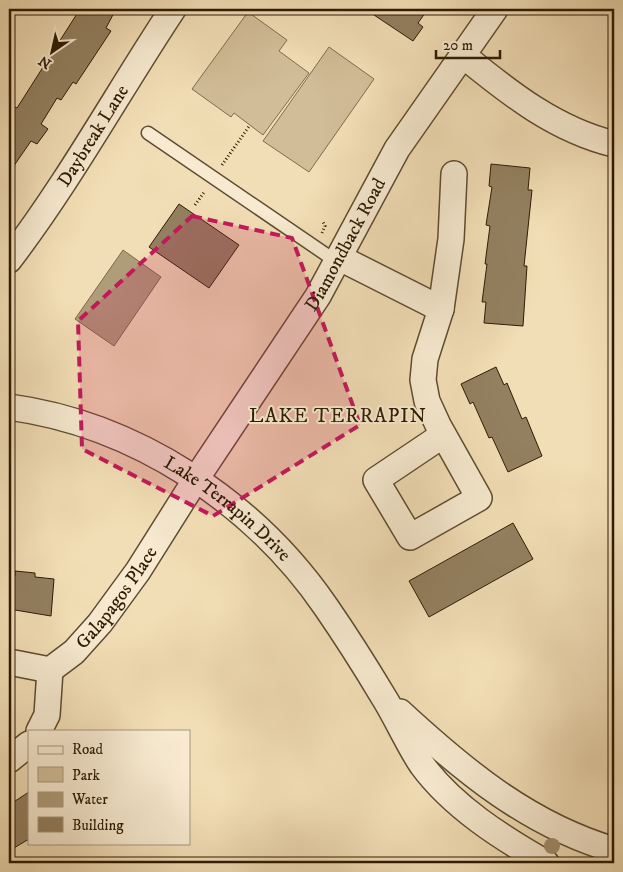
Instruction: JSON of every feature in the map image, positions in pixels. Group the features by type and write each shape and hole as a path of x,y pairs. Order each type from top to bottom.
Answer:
{"street":[{"name":"Daybreak Lane","path":"9,260 33,228 101,126 173,9"},
{"name":"Diamondback Road","path":"196,479 313,304 397,149 464,56 495,9"},
{"path":"464,56 531,107 561,125 593,139 614,144"},
{"path":"443,435 427,401 423,380 425,360 441,308 451,239 454,174"},
{"path":"338,260 441,308"},
{"name":"Lake Terrapin Drive","path":"9,407 78,421 155,454 196,479 259,530 297,569 326,607 384,696 422,764 440,786 486,825 546,863"},
{"name":"Galapagos Place","path":"50,670 74,652 100,623 138,571 196,479"},
{"path":"9,662 50,670 47,715 40,730"},
{"name":"Lake Terrapin Drive","path":"384,696 464,769 504,799 544,822 593,844 614,850"},
{"path":"9,760 28,745"}],"lane":[{"path":"148,133 338,260"}],"path":[{"path":"9,20 13,9"}],"highlighted area":[{"path":"192,216 292,238 360,425 213,516 82,449 78,321"}],"green space":[{"path":"248,12 287,40 279,51 309,73 263,135 234,113 231,117 192,89"},
{"path":"329,47 374,79 309,172 263,141"}],"water":[{"path":"123,250 161,277 114,346 75,319"}],"building":[{"path":"80,9 116,9 106,28 111,31 76,84 73,82 61,100 57,98 41,124 48,129 37,144 31,141 9,173 9,116 15,107 17,108"},
{"path":"365,9 428,9 418,23 423,27 413,41"},
{"path":"491,164 530,168 528,190 532,190 524,266 527,266 523,326 484,323 486,302 482,302 490,226 486,225 492,187 489,186"},
{"path":"179,204 239,245 209,288 149,247"},
{"path":"496,367 504,385 507,383 522,419 526,417 542,456 508,472 492,437 489,438 473,402 470,404 461,384"},
{"path":"513,523 533,559 429,617 409,581"},
{"path":"15,571 35,573 35,577 54,579 51,616 9,609 9,575 15,576"},
{"path":"28,793 28,840 14,848 9,839 9,805"}],"district":[{"name":"LAKE TERRAPIN","path":"338,416"}]}
